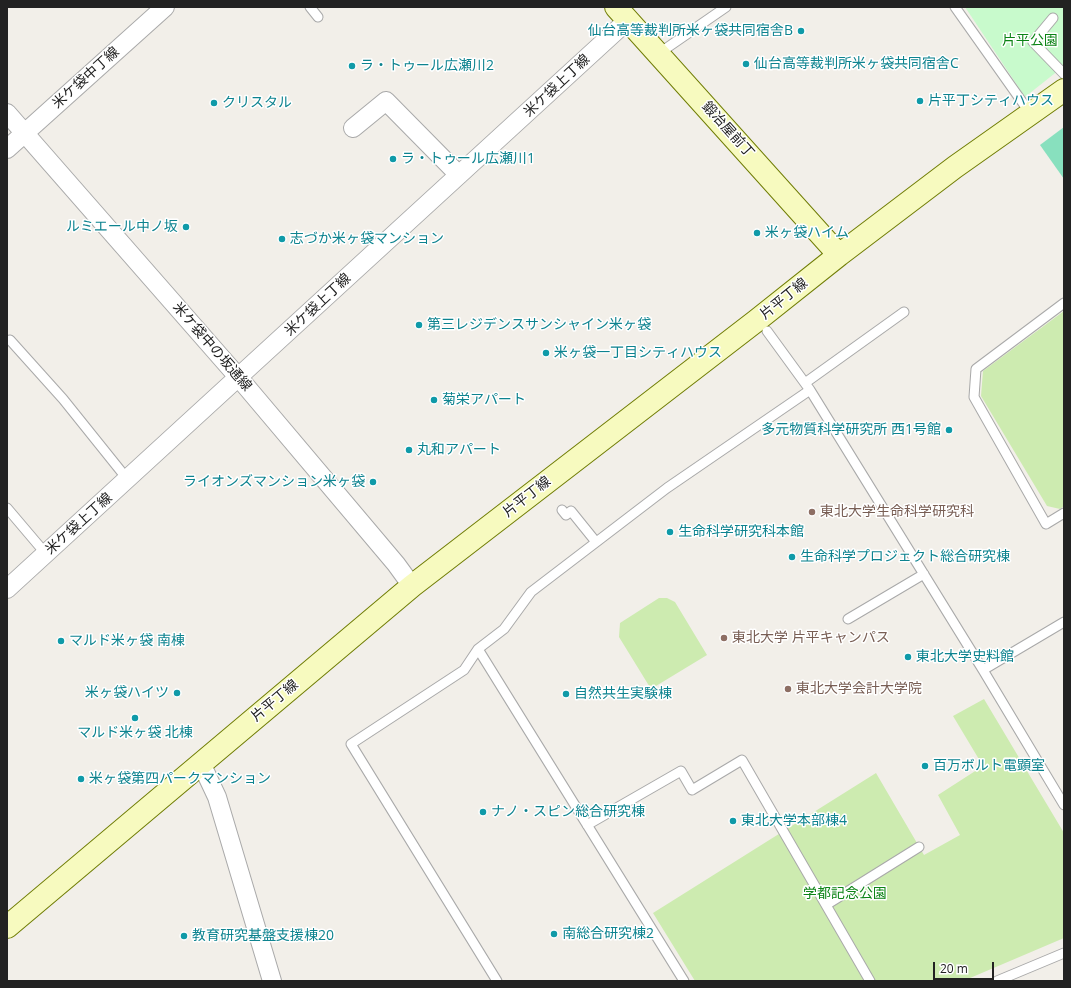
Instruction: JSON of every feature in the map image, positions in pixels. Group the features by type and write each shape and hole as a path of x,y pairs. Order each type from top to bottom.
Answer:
{"street":[{"name":"米ケ袋中丁線","path":"7,149 165,7"},
{"name":"鍛冶屋前丁","path":"622,14 778,185 839,255"},
{"name":"米ケ袋上丁線","path":"7,589 128,480 459,175 622,14"},
{"name":"片平丁線","path":"7,926 412,586 756,321 839,255 955,167 1064,90"},
{"path":"353,128 386,101 459,175"},
{"name":"米ケ袋中の坂通線","path":"7,113 239,378 396,564 412,586"},
{"path":"201,763 217,797 272,981"}],"lane":[{"path":"310,7 318,17"},
{"path":"658,54 726,7"},
{"path":"955,7 1031,114"},
{"path":"1052,18 1032,42 1064,74"},
{"path":"1064,303 976,369 974,397 1046,524 1064,513"},
{"path":"497,981 351,744 464,670 478,649 504,629 531,592 667,488 808,386 904,312"},
{"path":"767,331 808,386 983,670 1064,805"},
{"path":"10,340 63,399 128,480"},
{"path":"7,508 46,554"},
{"path":"562,510 566,515 571,510 596,542"},
{"path":"848,619 924,574"},
{"path":"983,670 1064,622"},
{"path":"478,649 684,981"},
{"path":"587,825 681,771 692,790 742,760 870,981"},
{"path":"826,905 920,847"},
{"path":"997,981 1064,953"}],"green space":[{"name":"片平公園","path":"965,7 1064,7 1064,66 1025,97"},
{"path":"1064,127 1064,179 1040,145"},
{"path":"1064,311 1064,506 1060,509 1047,506 981,396 983,371"},
{"path":"659,598 667,598 675,602 707,655 651,689 619,637 620,623"},
{"name":"学都記念公園","path":"984,699 1064,833 1064,938 963,981 695,981 653,913 876,773 924,855 960,835 938,795 983,766 953,716"}],"place":[{"name":"仙台高等裁判所米ヶ袋共同宿舎B","path":"801,31"},
{"name":"仙台高等裁判所米ヶ袋共同宿舎C","path":"746,64"},
{"name":"ラ・トゥール広瀬川2","path":"352,66"},
{"name":"片平丁シティハウス","path":"920,101"},
{"name":"クリスタル","path":"214,103"},
{"name":"ラ・トゥール広瀬川1","path":"393,159"},
{"name":"ルミエール中ノ坂","path":"186,227"},
{"name":"米ヶ袋ハイム","path":"757,233"},
{"name":"志づか米ヶ袋マンション","path":"282,239"},
{"name":"第三レジデンスサンシャイン米ヶ袋","path":"419,325"},
{"name":"米ヶ袋一丁目シティハウス","path":"546,353"},
{"name":"菊栄アパート","path":"434,400"},
{"name":"多元物質科学研究所 西1号館","path":"949,430"},
{"name":"丸和アパート","path":"409,450"},
{"name":"ライオンズマンション米ヶ袋","path":"373,482"},
{"name":"東北大学生命科学研究科","path":"812,512"},
{"name":"生命科学研究科本館","path":"670,532"},
{"name":"生命科学プロジェクト総合研究棟","path":"792,557"},
{"name":"東北大学 片平キャンパス","path":"724,638"},
{"name":"マルド米ヶ袋 南棟","path":"61,641"},
{"name":"東北大学史料館","path":"908,657"},
{"name":"東北大学会計大学院","path":"788,689"},
{"name":"米ヶ袋ハイツ","path":"177,693"},
{"name":"自然共生実験棟","path":"566,694"},
{"name":"マルド米ヶ袋 北棟","path":"135,718"},
{"name":"百万ボルト電顕室","path":"925,766"},
{"name":"米ヶ袋第四パークマンション","path":"81,779"},
{"name":"ナノ・スピン総合研究棟","path":"483,812"},
{"name":"東北大学本部棟4","path":"733,821"},
{"name":"南総合研究棟2","path":"554,934"},
{"name":"教育研究基盤支援棟20","path":"184,936"}]}
